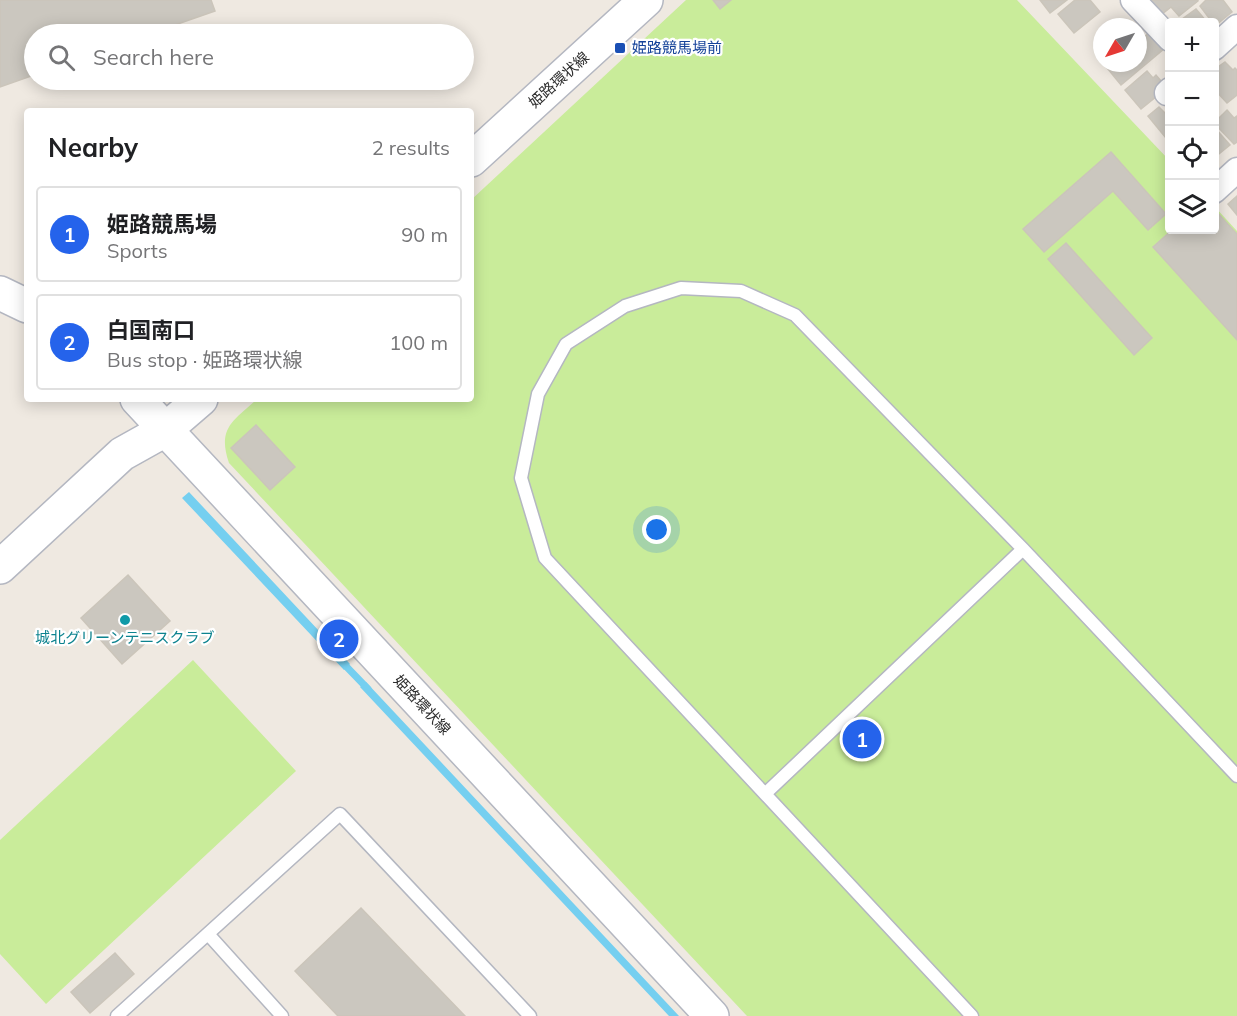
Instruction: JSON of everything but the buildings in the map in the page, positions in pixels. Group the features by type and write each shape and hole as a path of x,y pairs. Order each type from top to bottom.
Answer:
{"main road":[{"name":"姫路環状線","path":"474,157 646,0"},
{"path":"0,293 24,305"},
{"name":"姫路環状線","path":"139,402 711,1016"},
{"path":"0,567 122,454 165,430 198,402"}],"street":[{"path":"1133,0 1165,34"},
{"path":"1219,44 1237,27"},
{"path":"1219,187 1237,170"}],"lane":[{"path":"972,1016 545,558 521,478 538,394 566,344 625,306 681,288 741,291 795,315 1023,549 1237,776"},
{"path":"765,794 1023,549"},
{"path":"117,1016 340,814 530,1016"},
{"path":"208,934 282,1016"}],"green space":[{"path":"686,0 1017,0 1165,156 1165,234 1219,234 1219,211 1237,231 1237,1016 747,1016 229,463 226,451 225,441 229,426 254,402 474,402 474,197"},
{"path":"193,660 296,771 46,1004 0,954 0,840"}],"water":[{"path":"189,492 350,664 344,670 182,498"},
{"path":"366,682 679,1016 669,1016 360,687"}],"waterway":[{"path":"340,660 368,689"}],"place":[{"name":"姫路競馬場前","path":"620,48"},
{"name":"城北グリーンテニスクラブ","path":"125,620"},
{"name":"白国南口","path":"339,639"},
{"name":"姫路競馬場","path":"862,739"}]}
